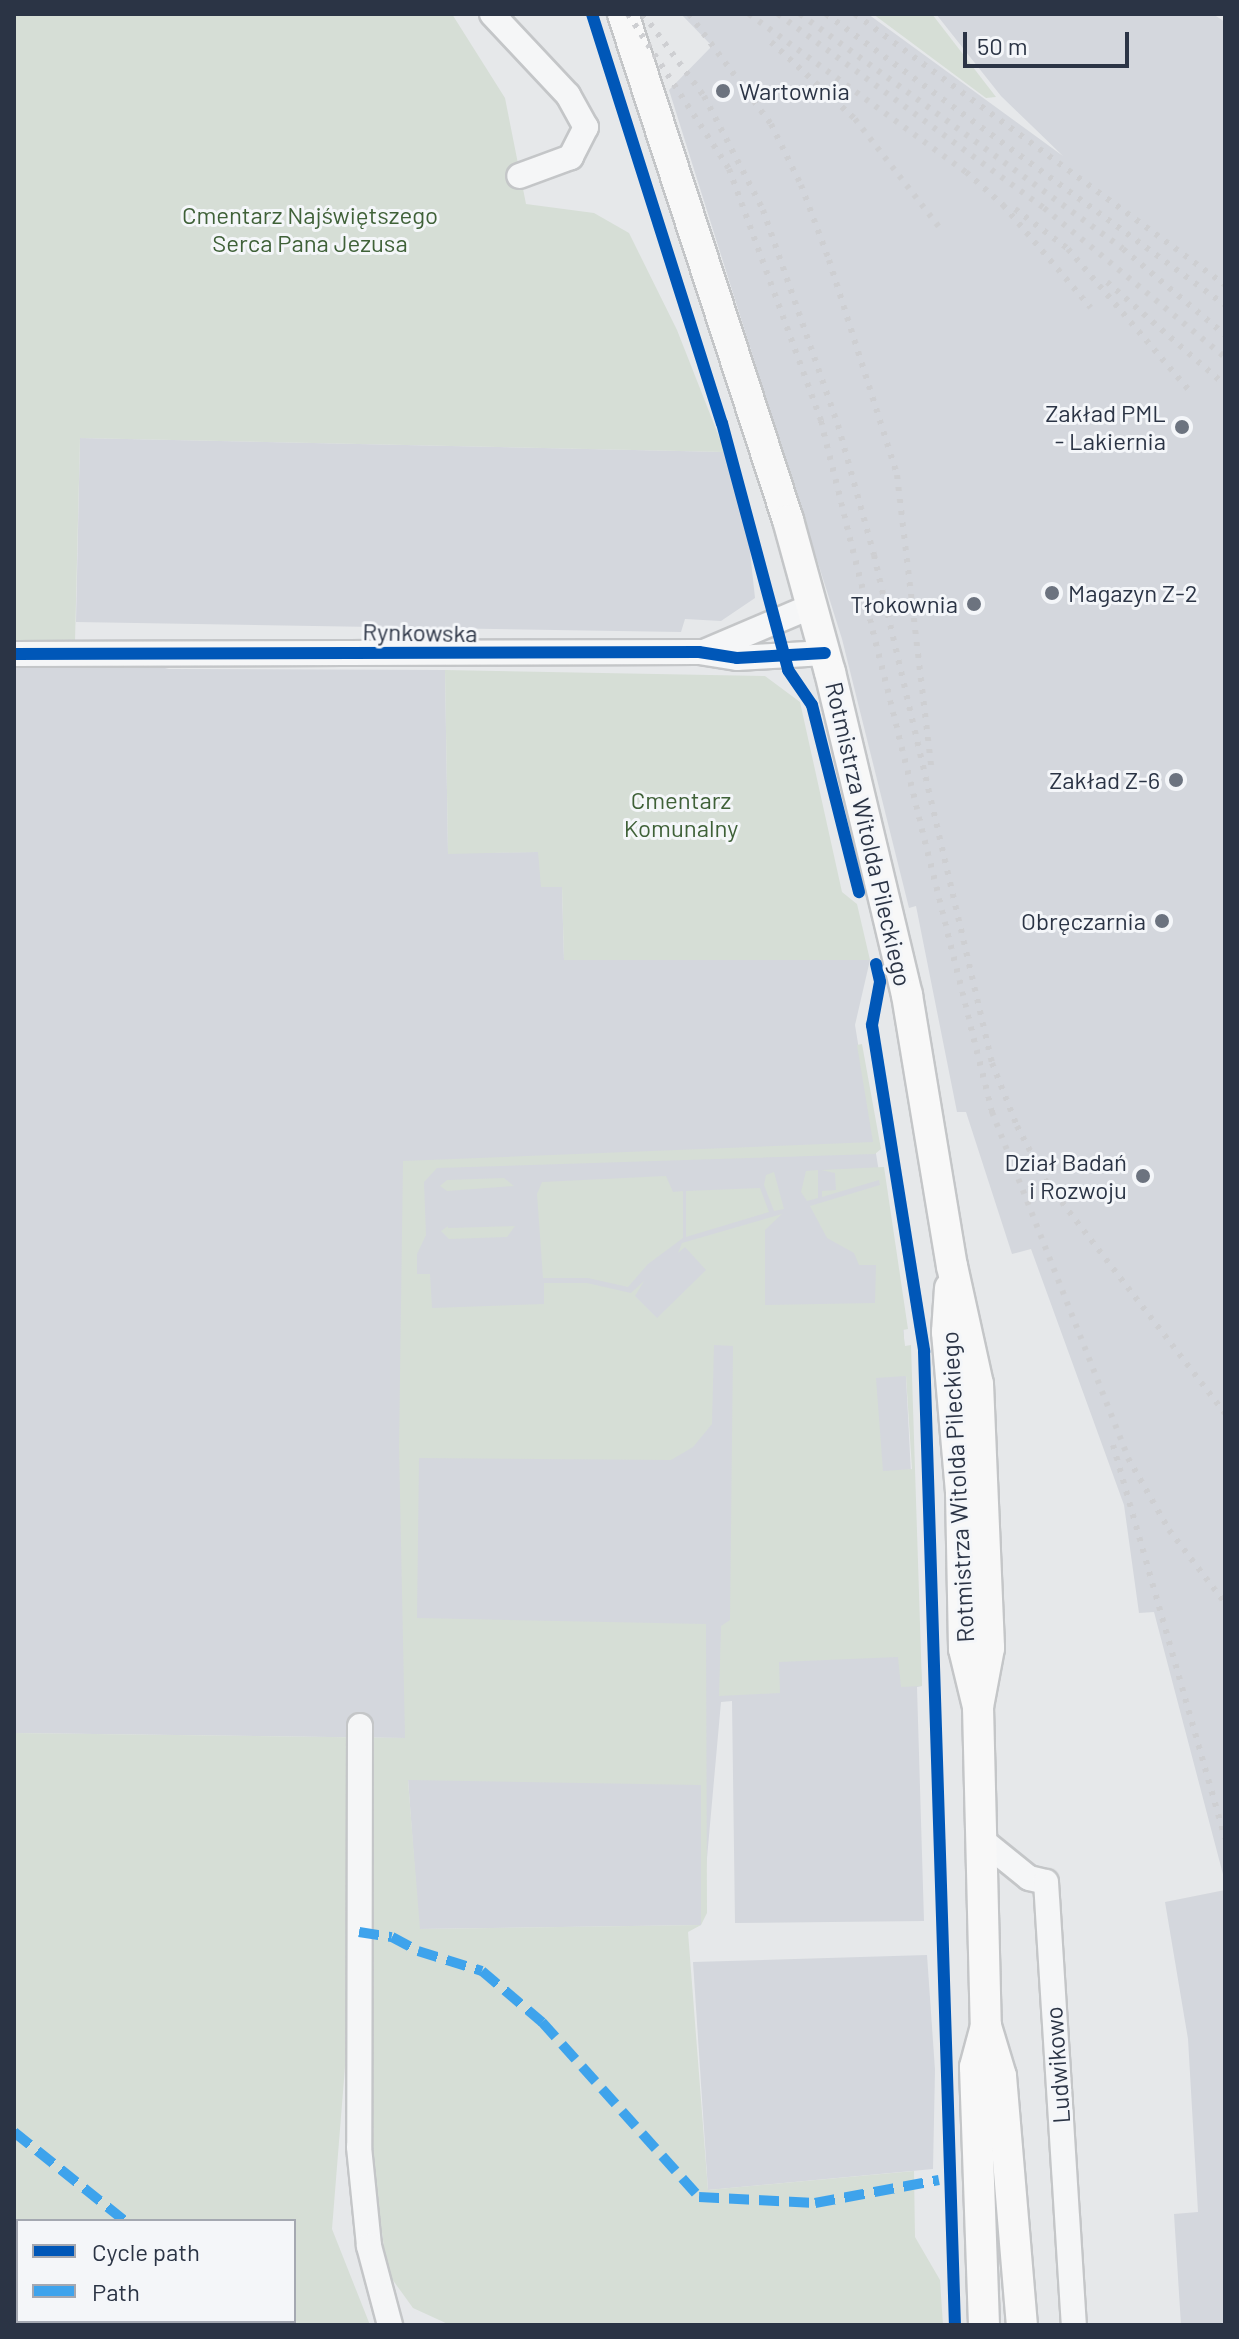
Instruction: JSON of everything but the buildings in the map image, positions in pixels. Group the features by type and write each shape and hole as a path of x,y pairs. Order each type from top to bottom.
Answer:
{"main road":[{"name":"Rotmistrza Witolda Pileckiego","path":"623,14 825,653 907,995 952,1266 971,1337 984,1474 989,1648 978,1707 986,2026 1001,2076 1022,2325"},
{"name":"Rotmistrza Witolda Pileckiego","path":"984,2325 975,2067 986,2026"}],"street":[{"path":"492,14 568,95 586,127 571,157 519,176"},
{"name":"Rynkowska","path":"699,652 812,606"},
{"name":"Rynkowska","path":"14,654 699,652 737,658 825,653"},
{"path":"360,1726 359,2147 369,2246 390,2325"},
{"name":"Ludwikowo","path":"982,1840 1029,1878 1046,1882 1074,2325"}],"shaded area":[{"path":"681,14 868,14 1063,156 1001,96 936,14 1213,14 1225,22 1225,1882 1154,1612 1139,1613 1124,1505 1031,1249 1012,1254 966,1112 957,1112 916,906 909,908 842,639 669,90 712,46"},
{"path":"80,438 725,452 749,542 755,598 721,621 685,619 681,632 76,622"},
{"path":"14,649 85,649 169,669 445,670 448,853 538,852 562,887 564,960 870,960 855,1025 903,1319 922,1686 917,1687 924,1921 735,1923 732,1701 721,1702 701,1925 419,1929 405,1738 14,1733"},
{"path":"1225,1890 1225,2325 1181,2325 1174,2214 1198,2212 1188,2039 1165,1902"},
{"path":"927,1955 935,2070 933,2169 708,2190 693,1962"}],"green space":[{"name":"Cmentarz Najświętszego Serca Pana Jezusa","path":"14,14 452,14 505,98 526,204 594,213 629,233 677,330 725,452 80,438 75,642 14,640"},
{"path":"873,14 932,14 996,97 986,98"},
{"name":"Cmentarz Komunalny","path":"445,670 765,676 800,702 842,892 857,904 870,960 564,960 562,887 541,887 538,852 448,854"},
{"path":"862,1044 881,1149 875,1154 437,1168 424,1182 426,1235 417,1254 417,1274 430,1274 432,1308 544,1304 544,1283 587,1283 631,1293 644,1281 635,1296 657,1318 706,1270 685,1247 678,1253 682,1243 782,1214 765,1230 765,1305 875,1303 876,1265 859,1265 854,1253 827,1238 810,1206 880,1185 879,1180 822,1197 822,1191 836,1190 835,1173 821,1170 884,1167 908,1329 903,1330 905,1346 911,1345 922,1686 901,1687 898,1657 779,1662 780,1693 719,1696 721,1626 730,1620 733,1346 714,1345 712,1424 693,1447 671,1460 419,1458 417,1618 706,1624 707,1913 701,1925 688,1932 708,2190 914,2171 915,2237 940,2280 943,2325 450,2325 413,2308 387,2272 368,2121 370,1755 332,2229 370,2325 14,2325 14,1733 405,1738 399,1447 403,1161 873,1142 857,1045","holes":["906,1376 912,1469 883,1471 876,1378","408,1780 701,1785 701,1925 420,1929"]},
{"path":"818,1170 818,1198 807,1201 801,1192 806,1171"},
{"path":"774,1172 784,1209 774,1211 764,1185 766,1175"},
{"path":"666,1176 673,1192 683,1191 683,1238 648,1264 628,1287 588,1278 543,1278 537,1194 542,1182"},
{"path":"504,1178 514,1186 447,1191 440,1186 447,1180"},
{"path":"760,1188 769,1212 686,1237 686,1191"},
{"path":"448,1226 515,1226 507,1237 449,1239 441,1231"}],"railway":[{"path":"628,14 729,169 821,421 992,1112 1128,1458 1169,1530 1225,1603"},
{"path":"643,14 704,96 763,210 838,425 874,555 992,1063 1017,1126 1047,1183 1225,1413"},
{"path":"689,14 771,124 801,185 829,260 897,475 931,766"},
{"path":"749,14 966,172 1003,205 1091,308"},
{"path":"778,14 1044,208 1225,357"},
{"path":"800,14 1123,249 1225,335"},
{"path":"826,14 1225,305"},
{"path":"855,14 1225,285"},
{"path":"771,42 855,119 940,228"},
{"path":"1015,209 1068,249 1189,390"},
{"path":"1107,282 1225,385"},
{"path":"1113,1445 1225,1838"}],"marked path":[{"path":"359,1932 392,1937 418,1951 482,1971 542,2022 699,2197 815,2203 939,2180"},
{"path":"14,2132 123,2219"}],"cycle path":[{"path":"592,14 722,423 788,670 812,705 859,892"},
{"path":"14,654 699,652 737,658 825,653"},
{"path":"876,964 880,982 872,1025 924,1351 955,2325"}],"place":[{"name":"Wartownia","path":"723,91"},
{"name":"Zakład PML - Lakiernia","path":"1182,427"},
{"name":"Magazyn Z-2","path":"1052,593"},
{"name":"Tłokownia","path":"974,604"},
{"name":"Zakład Z-6","path":"1176,780"},
{"name":"Obręczarnia","path":"1162,921"},
{"name":"Dział Badań i Rozwoju","path":"1143,1176"}]}
